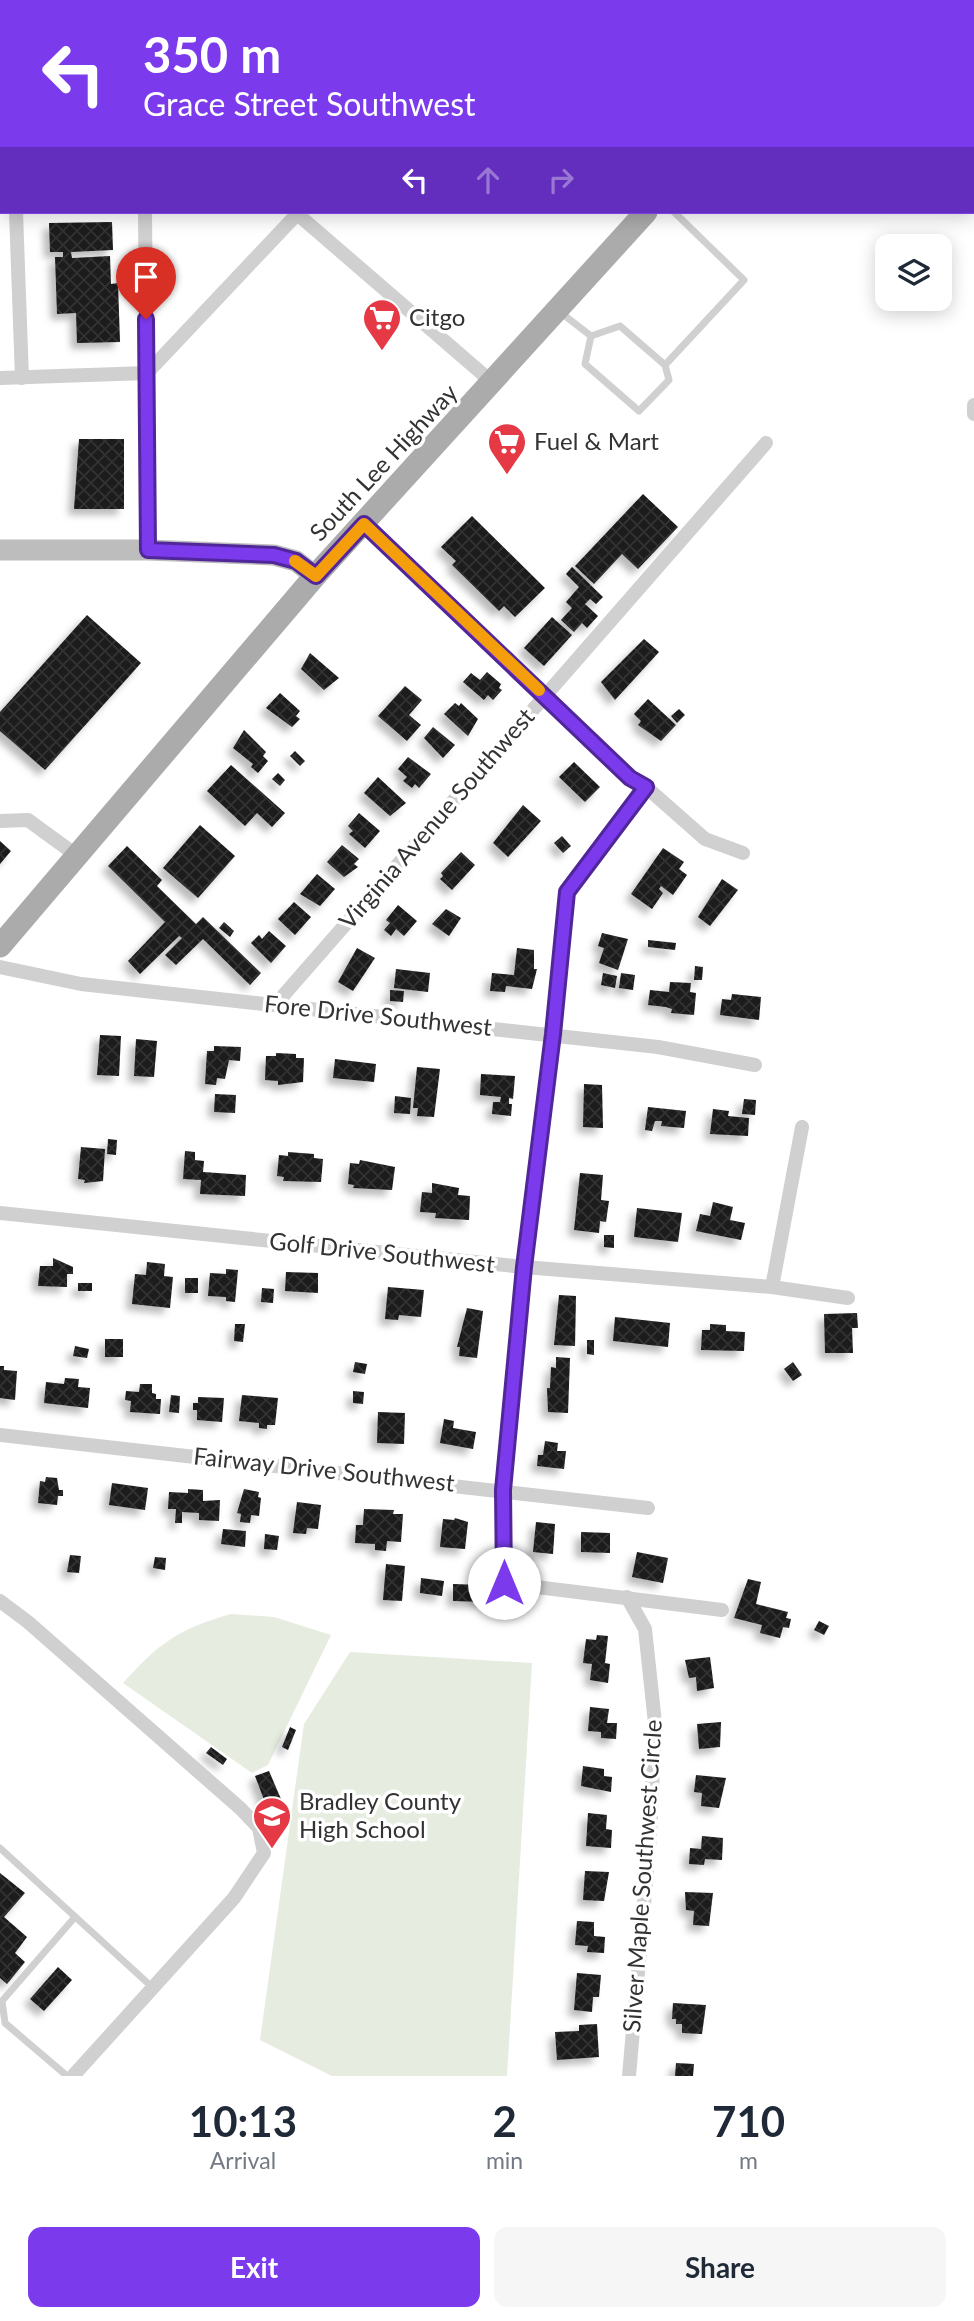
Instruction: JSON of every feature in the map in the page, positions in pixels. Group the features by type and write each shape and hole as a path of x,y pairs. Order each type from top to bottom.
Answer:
{"main road":[{"name":"South Lee Highway","path":"0,946 11,925 76,855 316,576 644,214"}],"street":[{"path":"16,214 22,378"},
{"path":"145,214 148,550"},
{"path":"0,378 146,373 295,214"},
{"path":"299,214 493,383"},
{"path":"974,405 974,414"},
{"name":"Virginia Avenue Southwest","path":"275,1005 766,443"},
{"path":"364,524 630,778 646,787 705,839 744,853"},
{"path":"0,550 148,550 274,555 296,561 316,576"},
{"path":"646,787 567,892 553,1034 524,1267 503,1490 504,1583 722,1610"},
{"path":"0,821 28,820 76,855"},
{"name":"Fore Drive Southwest","path":"0,967 80,984 658,1046 755,1065"},
{"path":"772,1287 802,1127"},
{"name":"Golf Drive Southwest","path":"0,1213 524,1267 772,1287 848,1298"},
{"name":"Fairway Drive Southwest","path":"0,1434 648,1508"},
{"name":"Silver Maple Southwest Circle","path":"627,1597 645,1629 655,1723 650,1836 629,2076"},
{"path":"0,1601 67,1656 259,1828 264,1853 234,1898 73,2076"}],"lane":[{"path":"665,365 744,279 676,214"},
{"path":"558,310 591,336"},
{"path":"620,326 665,365 669,380 639,411 585,364 591,336 620,326"},
{"path":"0,1848 152,1987"},
{"path":"67,2076 5,2023 2,2001 75,1917"}],"shaded area":[{"path":"231,1614 274,1617 331,1635 268,1765 252,1773 123,1683 148,1657 171,1639 197,1625"},
{"path":"350,1652 532,1663 507,2076 332,2076 260,2040 304,1724"}],"building":[{"path":"112,222 113,250 71,252 72,258 110,256 111,284 118,283 120,342 77,343 76,313 57,314 55,257 63,257 63,252 50,252 49,223"},
{"path":"79,439 124,439 124,509 74,509"},
{"path":"643,494 678,527 638,569 622,554 594,584 575,566"},
{"path":"472,516 545,588 515,617 504,606 499,611 452,565 456,561 441,547"},
{"path":"572,567 603,597 596,604 590,599 585,604 598,616 587,628 582,623 574,632 561,620 572,608 566,602 579,587 566,574"},
{"path":"87,615 141,663 45,770 0,731 0,712"},
{"path":"552,617 572,635 544,666 524,648"},
{"path":"644,639 659,652 615,700 601,682"},
{"path":"310,653 339,678 324,690 301,669"},
{"path":"487,672 501,684 499,688 502,690 493,700 488,695 484,700 463,682 471,673 480,680"},
{"path":"405,686 422,700 409,715 421,725 407,741 378,716"},
{"path":"280,693 300,711 296,716 300,719 292,727 266,708"},
{"path":"648,699 676,725 661,741 638,725 641,721 634,714"},
{"path":"455,703 459,706 461,703 478,719 468,736 444,714"},
{"path":"679,709 685,715 677,723 671,716"},
{"path":"433,727 455,745 443,758 424,738"},
{"path":"244,730 266,752 263,756 268,761 258,773 251,767 253,764 233,748"},
{"path":"295,751 305,761 300,766 290,756"},
{"path":"408,757 431,774 419,788 415,784 412,788 403,781 407,777 398,769"},
{"path":"574,762 600,787 585,802 559,777"},
{"path":"231,765 285,813 272,827 257,813 245,826 207,791"},
{"path":"278,773 285,780 280,786 272,779"},
{"path":"378,777 406,803 390,816 364,793"},
{"path":"523,805 541,821 508,857 493,843"},
{"path":"359,813 380,831 365,848 349,834 353,831 348,826"},
{"path":"200,825 235,856 198,898 163,868"},
{"path":"562,836 571,846 563,853 554,843"},
{"path":"0,841 11,851 0,864"},
{"path":"342,845 359,859 354,864 358,867 344,877 327,862"},
{"path":"127,846 162,880 157,886 196,924 203,917 261,973 250,985 203,939 176,965 165,955 182,938 179,936 140,974 128,961 165,922 108,866"},
{"path":"663,848 684,862 679,869 687,875 673,895 661,886 659,889 663,893 652,909 631,894"},
{"path":"461,852 475,865 452,890 440,879 443,876 441,873"},
{"path":"317,874 335,889 320,906 300,894"},
{"path":"722,879 738,890 710,926 698,917"},
{"path":"294,902 311,917 295,935 278,919"},
{"path":"398,905 417,921 404,936 396,929 391,936 384,930 390,923 386,920"},
{"path":"446,909 461,918 449,936 432,924"},
{"path":"224,922 234,931 230,937 219,928"},
{"path":"269,931 286,946 271,963 251,943 259,935 262,939"},
{"path":"602,933 628,939 618,970 599,963 604,948 598,946"},
{"path":"648,940 676,943 675,950 648,947"},
{"path":"357,948 375,958 353,991 338,982"},
{"path":"517,948 534,950 534,969 537,969 532,989 506,986 505,992 490,991 492,973 514,975"},
{"path":"695,966 703,967 702,980 694,980"},
{"path":"396,969 430,973 428,992 394,988"},
{"path":"603,973 617,976 615,988 601,985"},
{"path":"621,973 635,975 633,990 619,988"},
{"path":"670,982 691,983 690,992 696,993 694,1015 671,1013 672,1009 648,1005 650,990 669,992"},
{"path":"390,990 404,991 403,1002 390,1001"},
{"path":"732,994 761,997 759,1020 720,1015 722,999 731,1000"},
{"path":"100,1035 121,1036 119,1076 97,1075"},
{"path":"136,1039 157,1041 154,1077 134,1076"},
{"path":"214,1046 241,1047 240,1061 229,1060 225,1079 217,1078 216,1085 205,1084 207,1051 214,1051"},
{"path":"276,1053 296,1054 296,1058 304,1058 303,1082 278,1085 278,1081 265,1080 266,1056 276,1056"},
{"path":"335,1059 376,1064 374,1082 333,1078"},
{"path":"417,1067 440,1069 434,1117 417,1116 418,1108 413,1108"},
{"path":"481,1074 515,1076 513,1099 509,1098 509,1104 512,1104 511,1116 492,1114 493,1102 500,1102 501,1097 480,1095"},
{"path":"584,1084 602,1085 603,1128 583,1127"},
{"path":"215,1094 236,1095 235,1113 214,1112"},
{"path":"395,1096 411,1098 410,1114 394,1113"},
{"path":"744,1099 756,1100 755,1115 742,1114"},
{"path":"648,1107 686,1111 684,1128 661,1126 662,1121 655,1121 652,1131 645,1130"},
{"path":"713,1109 729,1111 728,1116 749,1118 748,1136 710,1134"},
{"path":"108,1139 117,1140 116,1155 107,1154"},
{"path":"81,1147 105,1149 103,1181 84,1183 85,1180 78,1179"},
{"path":"185,1151 195,1152 195,1160 204,1161 203,1172 246,1175 245,1196 200,1194 201,1180 183,1179"},
{"path":"288,1152 314,1154 314,1158 323,1159 321,1182 283,1181 284,1177 277,1176 279,1155 288,1156"},
{"path":"360,1160 395,1167 392,1190 353,1188 354,1185 348,1184 350,1163 359,1164"},
{"path":"580,1173 603,1175 601,1200 609,1201 606,1222 600,1221 599,1233 574,1230"},
{"path":"432,1183 459,1188 458,1195 470,1196 469,1220 435,1218 436,1213 420,1212 422,1192 432,1193"},
{"path":"713,1202 733,1207 730,1220 745,1223 741,1240 696,1231 700,1214 710,1216"},
{"path":"637,1208 682,1213 678,1242 634,1237"},
{"path":"604,1235 614,1235 614,1248 604,1247"},
{"path":"53,1258 73,1267 73,1274 67,1274 67,1287 38,1286 40,1266 53,1266"},
{"path":"147,1262 165,1264 164,1276 173,1277 170,1308 132,1304 135,1274 146,1275"},
{"path":"226,1269 238,1270 235,1302 226,1301 226,1297 208,1296 210,1273 226,1274"},
{"path":"286,1272 318,1273 318,1293 285,1291"},
{"path":"185,1278 198,1278 198,1293 185,1293"},
{"path":"78,1283 92,1283 92,1291 78,1291"},
{"path":"388,1287 424,1290 421,1317 399,1315 398,1320 385,1319"},
{"path":"262,1288 274,1289 273,1303 261,1302"},
{"path":"559,1295 576,1296 575,1346 554,1345"},
{"path":"467,1308 483,1311 477,1358 459,1356 460,1347 457,1347"},
{"path":"857,1313 858,1328 852,1328 853,1353 825,1353 824,1314"},
{"path":"615,1317 670,1323 668,1347 613,1341"},
{"path":"235,1324 245,1324 243,1342 234,1341"},
{"path":"710,1324 726,1325 726,1331 745,1332 744,1351 701,1350 702,1330 710,1330"},
{"path":"105,1339 123,1339 123,1357 105,1357"},
{"path":"587,1340 594,1340 594,1355 587,1354"},
{"path":"75,1346 89,1349 87,1358 73,1356"},
{"path":"556,1357 570,1358 568,1413 548,1412 547,1388 550,1388 551,1367 556,1368"},
{"path":"355,1362 367,1364 365,1374 353,1372"},
{"path":"793,1362 802,1375 793,1381 784,1369"},
{"path":"0,1366 4,1366 4,1370 17,1371 15,1400 0,1398"},
{"path":"65,1378 79,1379 78,1387 90,1388 88,1408 44,1403 46,1382 64,1384"},
{"path":"140,1384 152,1384 152,1393 156,1394 156,1399 161,1399 160,1414 130,1412 131,1401 125,1400 126,1391 139,1392"},
{"path":"353,1391 364,1392 363,1404 353,1403"},
{"path":"171,1395 180,1396 179,1413 169,1412"},
{"path":"242,1395 278,1398 275,1425 267,1425 267,1429 259,1428 259,1423 239,1421"},
{"path":"198,1397 224,1398 222,1422 197,1420 197,1410 193,1410 193,1403 198,1403"},
{"path":"378,1412 405,1413 404,1444 377,1443"},
{"path":"444,1419 454,1421 453,1428 476,1432 473,1449 440,1443"},
{"path":"545,1441 558,1443 557,1451 566,1451 564,1469 537,1466 538,1455 543,1455"},
{"path":"46,1477 57,1478 59,1490 63,1490 63,1496 58,1496 57,1505 38,1503 40,1481 45,1482"},
{"path":"112,1483 148,1488 145,1510 109,1505"},
{"path":"188,1489 203,1490 203,1501 220,1500 219,1521 199,1520 199,1513 182,1512 182,1523 175,1523 176,1509 168,1509 169,1492 188,1493"},
{"path":"244,1489 259,1492 258,1497 261,1498 259,1516 251,1515 250,1523 240,1522 241,1514 237,1513"},
{"path":"297,1502 321,1505 318,1529 307,1528 306,1534 293,1533"},
{"path":"364,1509 394,1510 393,1514 403,1514 401,1542 387,1541 386,1551 375,1550 375,1544 355,1543 356,1525 363,1525"},
{"path":"455,1518 468,1522 465,1549 440,1547 443,1519"},
{"path":"536,1522 555,1524 553,1554 533,1552"},
{"path":"223,1529 246,1531 245,1547 221,1544"},
{"path":"581,1532 610,1533 610,1553 581,1552"},
{"path":"265,1534 279,1536 277,1550 264,1549"},
{"path":"637,1552 668,1558 663,1583 632,1577"},
{"path":"70,1555 81,1556 79,1573 67,1572"},
{"path":"155,1557 166,1558 165,1570 153,1568"},
{"path":"386,1564 405,1566 402,1601 383,1600"},
{"path":"421,1578 444,1581 442,1596 420,1593"},
{"path":"748,1579 761,1582 756,1604 788,1612 786,1618 791,1619 789,1628 783,1627 780,1638 760,1633 762,1625 734,1618"},
{"path":"453,1584 483,1585 483,1602 453,1601"},
{"path":"819,1621 829,1626 824,1635 814,1630"},
{"path":"597,1635 608,1636 605,1663 610,1664 608,1683 590,1680 592,1664 583,1663 586,1639 596,1640"},
{"path":"710,1657 714,1688 697,1691 696,1677 689,1678 685,1660"},
{"path":"590,1707 609,1709 607,1723 617,1723 616,1739 601,1738 601,1732 588,1731"},
{"path":"721,1722 720,1747 699,1749 697,1724"},
{"path":"290,1727 296,1730 288,1750 282,1747"},
{"path":"211,1747 227,1759 223,1765 206,1753"},
{"path":"583,1766 604,1769 604,1776 612,1777 611,1792 581,1786"},
{"path":"269,1771 281,1799 266,1805 255,1776"},
{"path":"696,1775 726,1778 719,1808 701,1806 702,1793 694,1792"},
{"path":"588,1813 607,1815 606,1829 612,1830 611,1848 586,1846"},
{"path":"702,1836 723,1838 722,1860 705,1859 704,1865 689,1864 690,1848 701,1849"},
{"path":"585,1871 609,1872 604,1901 583,1900"},
{"path":"0,1873 25,1893 4,1917 27,1937 15,1953 25,1962 7,1984 0,1978"},
{"path":"685,1892 713,1893 709,1926 693,1925 694,1911 686,1910"},
{"path":"577,1921 594,1922 594,1936 605,1937 604,1953 587,1952 588,1946 575,1945"},
{"path":"58,1967 72,1980 44,2011 30,1999"},
{"path":"577,1973 601,1975 599,1997 593,1997 592,2012 574,2010"},
{"path":"673,2003 706,2005 702,2034 682,2033 682,2024 676,2024 676,2019 672,2019"},
{"path":"597,2024 599,2057 557,2060 555,2032 579,2031 579,2025"},
{"path":"676,2063 694,2064 693,2076 675,2076"}],"slow traffic":[{"path":"295,561 316,576 364,524 539,690"}],"place":[{"name":"Citgo","path":"382,352"},
{"name":"Fuel & Mart","path":"507,476"},
{"name":"Bradley County High School","path":"272,1850"}],"route":[{"path":"146,319 148,550 274,555 296,561 316,576 364,524 630,778 646,787 567,892 553,1034 524,1267 503,1490 504,1583"}]}
